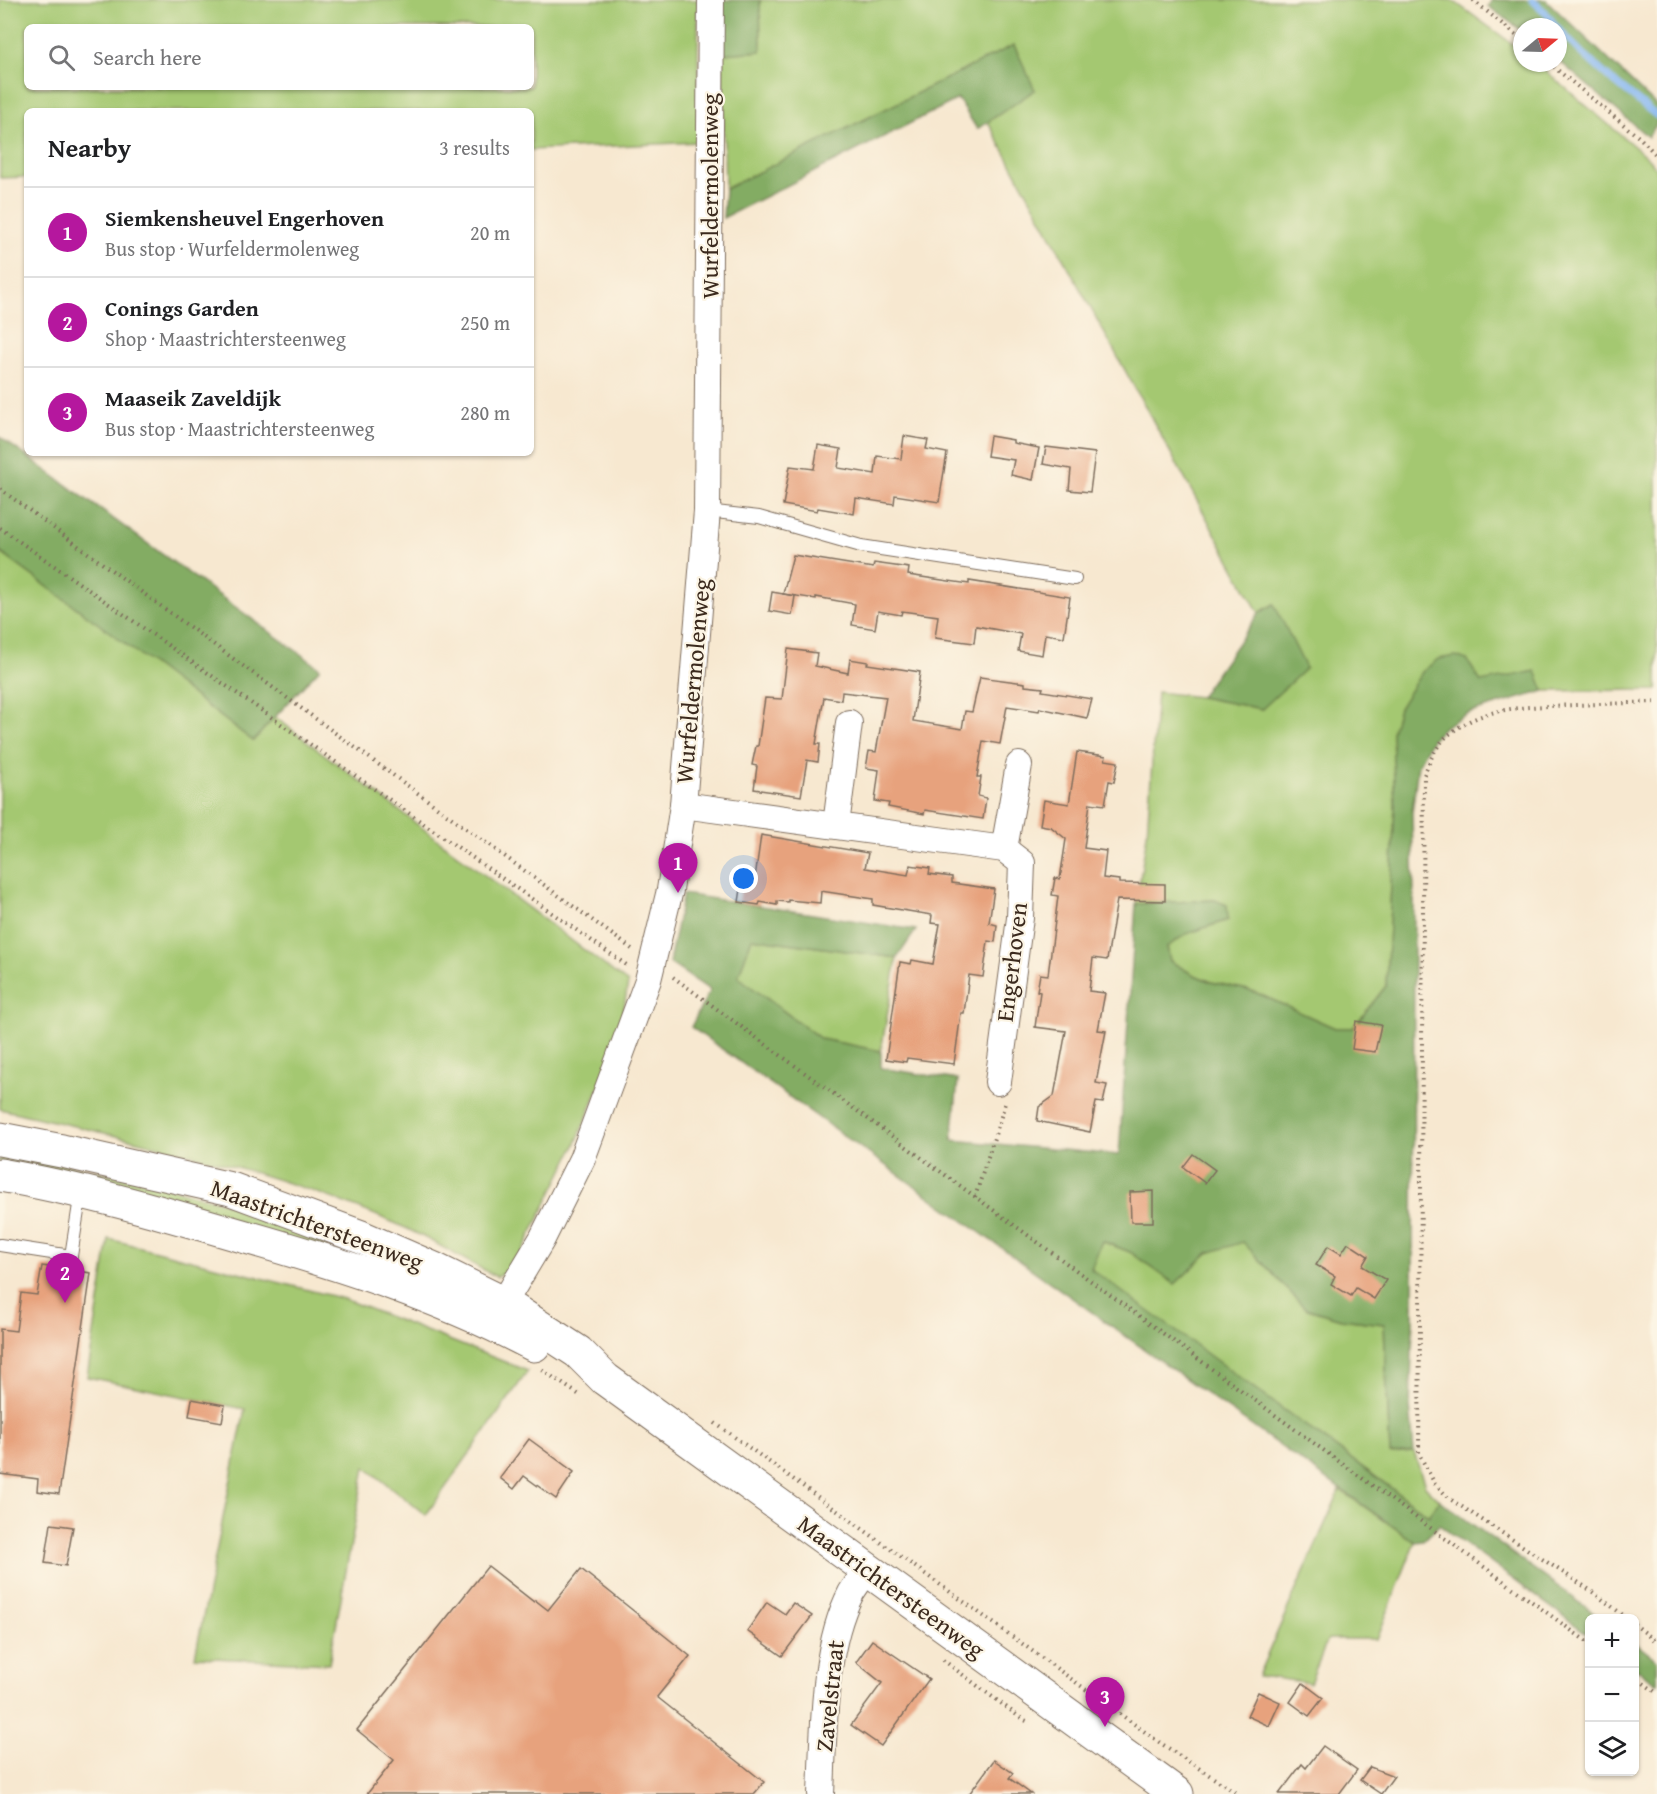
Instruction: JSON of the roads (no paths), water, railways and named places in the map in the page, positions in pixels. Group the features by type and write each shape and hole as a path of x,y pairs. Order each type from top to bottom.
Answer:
{"main road":[{"name":"Maastrichtersteenweg","path":"0,1139 62,1150 231,1189 361,1237 432,1268 497,1313 579,1352 605,1379 1177,1794"},
{"name":"Maastrichtersteenweg","path":"0,1175 160,1212 351,1269 444,1302 497,1313"}],"street":[{"name":"Wurfeldermolenweg","path":"497,1313 542,1239 582,1159 650,973 670,890 683,806 707,511 711,0"},
{"path":"836,825 849,723"},
{"path":"683,806 1004,849 1019,765"},
{"name":"Engerhoven","path":"998,1082 1020,918 1022,863 1004,849"},
{"path":"351,1269 361,1237"},
{"name":"Zavelstraat","path":"821,1794 826,1692 838,1627 852,1593 867,1570"}],"lane":[{"path":"707,511 759,517 861,546 1075,579"},
{"path":"0,1245 70,1256 81,1192"}],"waterway":[{"path":"1532,0 1550,18"},
{"path":"1567,38 1593,64 1657,116"}],"place":[{"name":"Siemkensheuvel Engerhoven","path":"678,893"},
{"name":"Conings Garden","path":"65,1303"},
{"name":"Maaseik Zaveldijk","path":"1105,1727"}]}
